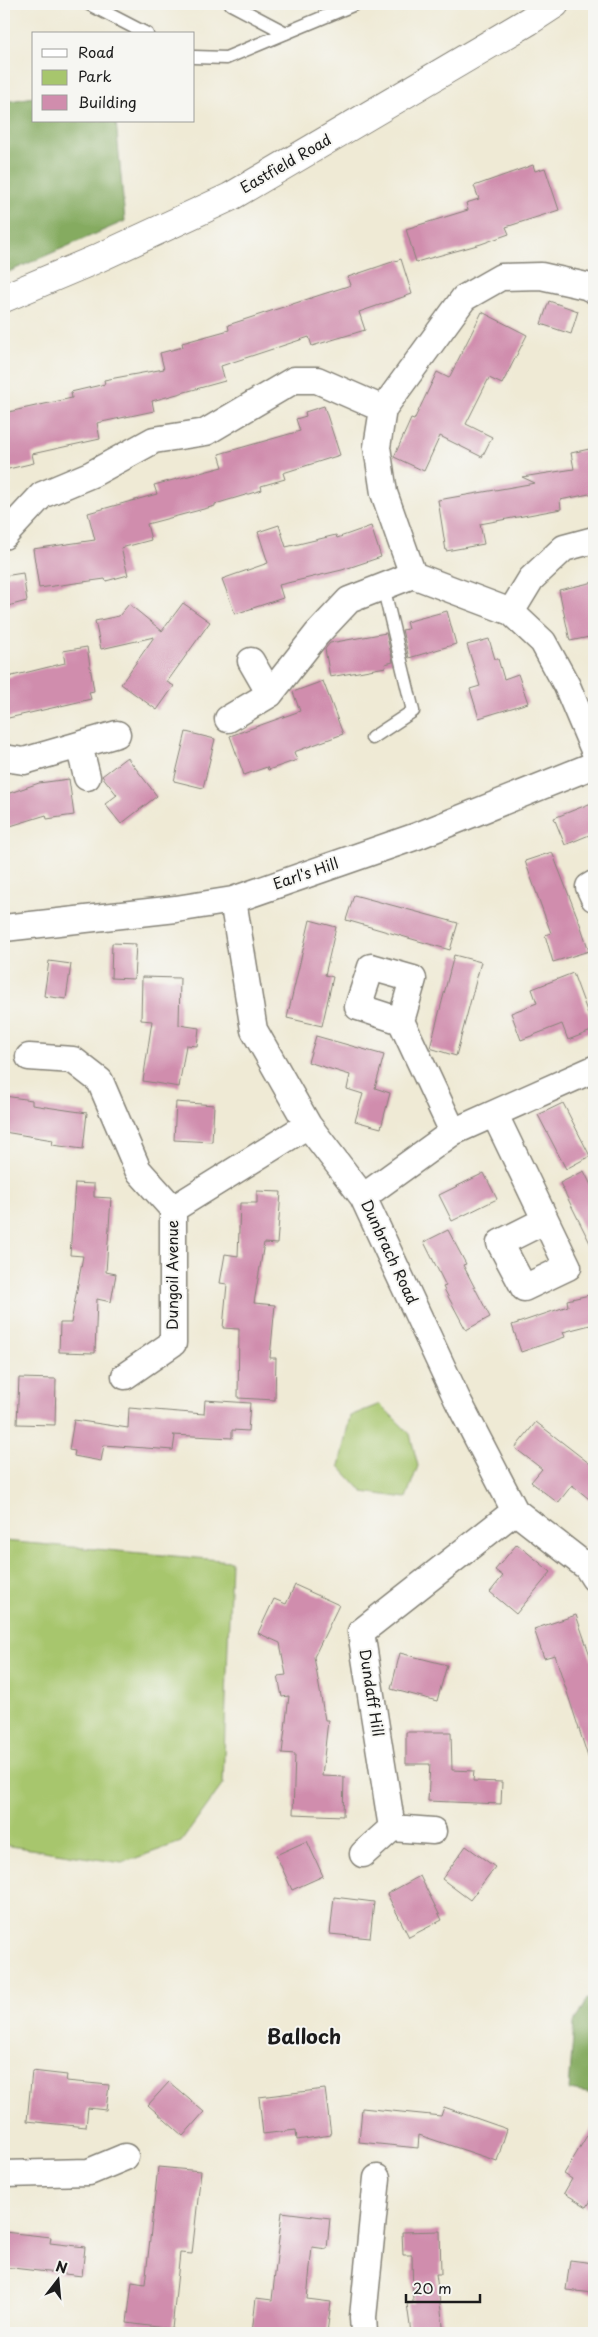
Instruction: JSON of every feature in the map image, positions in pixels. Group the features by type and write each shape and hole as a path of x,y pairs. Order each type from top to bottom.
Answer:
{"street":[{"name":"Eastfield Road","path":"4,298 94,260 230,197 555,4"},
{"path":"413,575 384,493 376,447 383,409 464,298 501,277 541,276 586,286 594,290"},
{"path":"4,536 42,495 92,474 154,440 206,432 294,380 317,380 383,409"},
{"path":"511,612 530,579 564,548 594,540"},
{"path":"228,719 270,694 317,634 349,600 413,575 511,612 542,642 567,686 594,750"},
{"path":"251,661 270,694"},
{"path":"4,758 24,762 117,734"},
{"path":"79,745 87,777"},
{"name":"Earl's Hill","path":"4,928 176,909 233,900 417,836 594,765"},
{"path":"594,884 589,887 594,898"},
{"name":"Dunbrach Road","path":"233,900 254,1030 308,1125 363,1197 457,1399 515,1511 587,1567 594,1578"},
{"path":"401,1021 453,1132"},
{"name":"Dungoil Avenue","path":"29,1057 73,1060 100,1081 138,1170 173,1209 173,1343 125,1376"},
{"path":"363,1197 453,1132 495,1115 594,1069"},
{"path":"495,1115 544,1221"},
{"name":"Dungoil Avenue","path":"173,1209 308,1125"},
{"name":"Dundaff Hill","path":"392,1828 361,1632 515,1511"},
{"path":"364,1854 392,1828 433,1831"},
{"path":"4,2174 89,2172 125,2157"},
{"path":"364,2333 363,2317 377,2178"}],"lane":[{"path":"89,4 142,32"},
{"path":"231,4 286,33"},
{"path":"195,56 226,58 355,4"},
{"path":"372,738 413,711 383,586"}],"green space":[{"path":"32,97 32,122 116,122 125,221 4,274 4,102"},
{"path":"380,1404 410,1434 418,1466 406,1498 363,1492 339,1466 350,1416"},
{"path":"4,1541 231,1561 223,1784 181,1842 122,1863 4,1845"},
{"path":"587,1999 594,2001 594,2094 569,2090 574,2023"}],"building":[{"path":"533,165 535,171 545,168 559,210 506,227 509,234 481,244 416,262 406,229 468,210 466,203 479,199 474,186"},
{"path":"401,259 412,294 359,312 365,330 312,346 309,337 221,366 225,381 152,401 154,411 97,423 100,439 32,454 34,463 4,470 4,413 72,398 71,392 105,384 104,380 164,369 160,353 183,347 182,343 229,330 228,325 351,285 348,277"},
{"path":"549,301 578,311 571,334 541,324"},
{"path":"482,312 527,335 502,384 489,378 466,424 492,437 482,457 440,436 424,471 394,457 411,419 414,420 437,372 449,378"},
{"path":"324,406 340,455 283,473 285,479 261,486 262,490 215,504 215,506 147,524 151,540 121,548 128,575 106,581 105,579 39,588 33,549 95,540 88,513 157,494 154,485 223,467 219,454 300,431 296,419 306,416 305,412"},
{"path":"594,448 594,493 560,500 561,509 480,524 484,544 446,551 438,500 535,483 522,477 574,469 571,453"},
{"path":"279,525 286,547 336,535 337,538 371,526 381,557 342,570 279,585 283,598 235,614 222,579 268,563 258,532"},
{"path":"23,573 27,601 4,607 4,576"},
{"path":"594,582 594,636 570,641 559,590"},
{"path":"183,603 210,622 167,682 174,686 157,710 121,684 154,637 101,649 95,621 119,616 129,604 162,631"},
{"path":"447,611 456,644 409,658 402,630 408,629 406,622"},
{"path":"386,633 393,662 385,664 386,667 330,677 325,649 330,643"},
{"path":"489,639 504,679 518,674 528,703 479,718 470,689 480,686 467,645"},
{"path":"87,647 94,691 89,692 91,699 4,719 4,678 65,663 63,651"},
{"path":"323,681 343,734 294,752 297,760 268,770 267,767 244,775 230,736 300,711 293,692"},
{"path":"186,732 215,739 203,788 174,781"},
{"path":"127,757 157,796 121,824 105,804 117,795 102,776"},
{"path":"69,779 74,815 47,819 46,815 4,828 4,795 39,783"},
{"path":"594,802 594,833 565,845 554,818"},
{"path":"552,852 589,951 553,962 545,935 551,933 525,861"},
{"path":"354,895 458,923 450,950 346,920"},
{"path":"310,920 336,927 325,975 333,977 322,1026 287,1018"},
{"path":"112,943 136,944 134,979 111,978"},
{"path":"454,955 481,962 456,1056 430,1048"},
{"path":"49,961 71,964 66,999 44,996"},
{"path":"573,973 594,1030 568,1040 562,1024 521,1040 511,1013 537,1003 532,989"},
{"path":"142,977 180,978 179,1025 199,1028 197,1046 186,1045 179,1087 143,1081 152,1021 141,1020"},
{"path":"316,1036 384,1055 375,1088 390,1093 381,1128 355,1121 363,1094 347,1089 350,1075 308,1062"},
{"path":"4,1096 32,1100 32,1105 87,1113 83,1149 52,1145 53,1140 4,1132"},
{"path":"176,1102 214,1105 212,1142 174,1140"},
{"path":"563,1103 590,1156 566,1169 538,1115"},
{"path":"584,1171 594,1191 594,1251 560,1183"},
{"path":"484,1173 497,1199 452,1221 439,1195"},
{"path":"75,1183 94,1184 94,1197 111,1198 106,1272 116,1274 111,1302 97,1299 95,1353 59,1352 60,1323 71,1323 83,1256 70,1255"},
{"path":"257,1191 281,1192 277,1244 264,1243 254,1303 275,1305 270,1358 276,1358 275,1400 238,1398 239,1329 223,1328 227,1284 220,1283 225,1254 238,1256 240,1203 257,1203"},
{"path":"448,1230 466,1264 463,1265 490,1317 466,1330 443,1287 446,1286 424,1242"},
{"path":"594,1294 594,1324 563,1332 565,1337 521,1352 512,1325 568,1306 567,1300"},
{"path":"19,1378 56,1379 55,1425 17,1424"},
{"path":"205,1400 250,1403 248,1431 232,1430 232,1438 173,1435 175,1436 173,1450 104,1445 101,1461 74,1456 75,1451 69,1450 74,1420 128,1428 129,1408 204,1414"},
{"path":"536,1422 594,1467 594,1503 572,1485 558,1503 531,1482 542,1469 515,1448"},
{"path":"517,1544 551,1572 516,1614 490,1592 503,1576 495,1570"},
{"path":"295,1585 339,1605 314,1657 325,1720 328,1720 322,1776 344,1777 343,1816 293,1814 295,1754 282,1753 289,1696 282,1697 278,1676 286,1675 280,1643 258,1633 274,1599 286,1604"},
{"path":"576,1615 594,1667 594,1762 590,1763 555,1655 544,1658 534,1629"},
{"path":"400,1653 447,1665 437,1701 391,1689"},
{"path":"406,1732 451,1732 452,1770 474,1771 473,1781 502,1782 501,1804 428,1801 430,1764 406,1764"},
{"path":"307,1841 323,1876 292,1890 276,1855"},
{"path":"466,1846 495,1867 470,1900 442,1879"},
{"path":"420,1876 442,1920 409,1937 387,1894"},
{"path":"334,1897 374,1902 370,1938 330,1934"},
{"path":"32,2071 67,2075 66,2081 109,2085 106,2110 88,2108 86,2127 27,2121"},
{"path":"169,2082 204,2112 183,2136 148,2105"},
{"path":"325,2089 331,2135 297,2140 296,2130 263,2134 259,2097"},
{"path":"444,2107 507,2129 497,2161 419,2135 418,2148 359,2142 362,2108 441,2116"},
{"path":"594,2124 594,2195 587,2207 564,2193 572,2179 564,2174"},
{"path":"158,2167 201,2171 192,2254 180,2253 172,2329 127,2323 132,2282 145,2284"},
{"path":"282,2212 330,2218 327,2249 312,2247 307,2299 331,2302 327,2333 252,2333 256,2298 272,2300"},
{"path":"440,2231 441,2274 436,2274 444,2333 411,2333 407,2304 413,2303 412,2255 403,2255 402,2232"},
{"path":"4,2232 51,2237 50,2243 85,2247 82,2276 4,2267"},
{"path":"570,2260 594,2263 594,2293 566,2290"}],"district":[{"name":"Balloch","path":"304,2037"}]}
